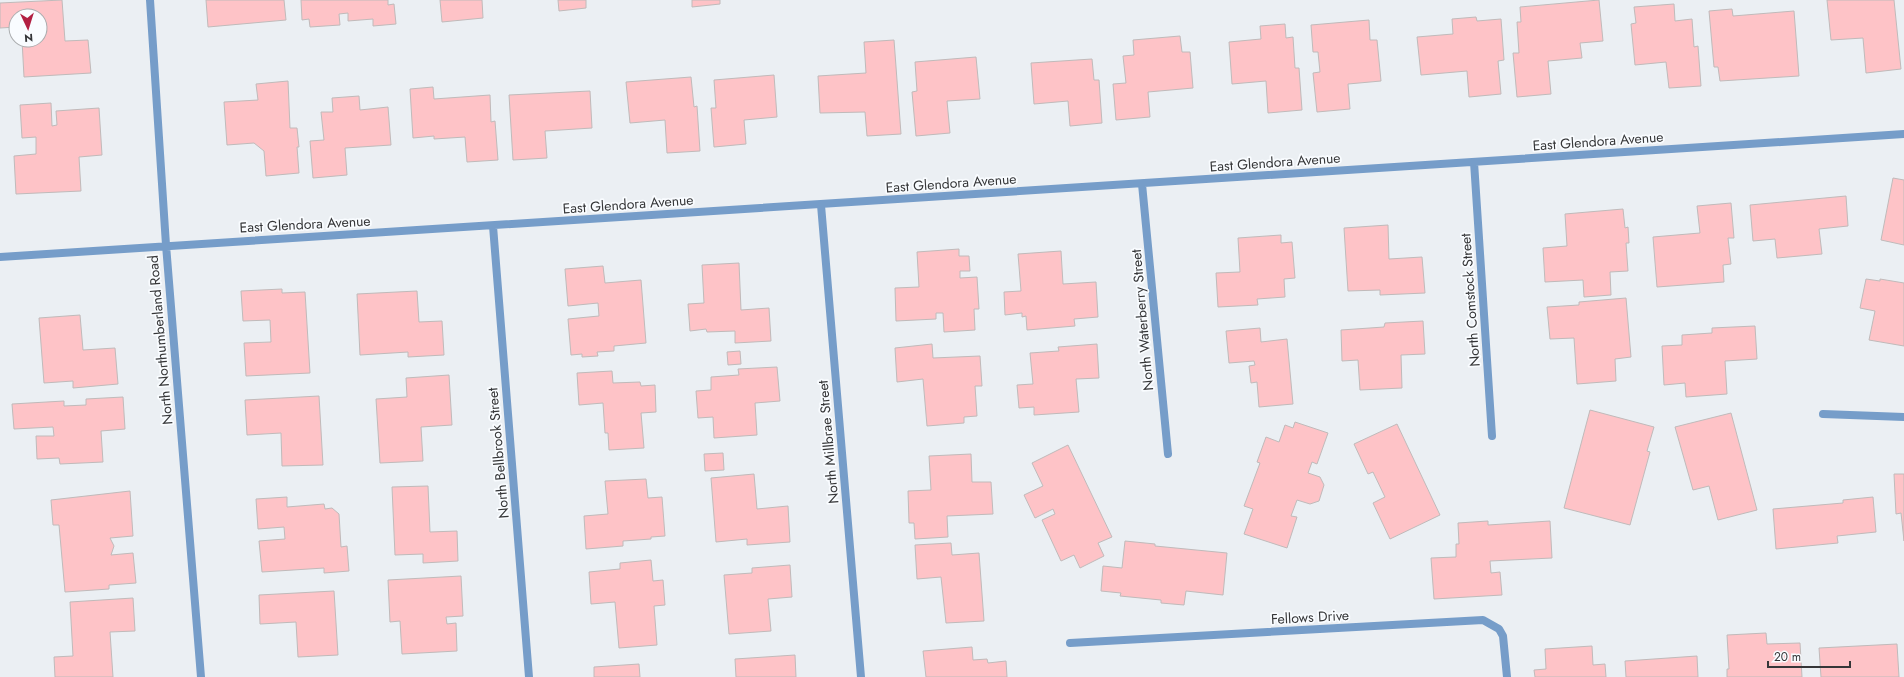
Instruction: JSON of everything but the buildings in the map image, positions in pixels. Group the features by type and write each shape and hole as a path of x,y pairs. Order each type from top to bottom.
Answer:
{"street":[{"name":"North Northumberland Road","path":"150,0 166,245 201,677"},
{"name":"East Glendora Avenue","path":"0,257 166,245 493,226 1904,134"},
{"name":"North Comstock Street","path":"1474,162 1492,436"},
{"name":"North Waterberry Street","path":"1142,184 1168,454"},
{"name":"North Millbrae Street","path":"821,204 861,677"},
{"name":"North Bellbrook Street","path":"493,226 529,677"},
{"path":"1823,414 1904,417"},
{"name":"Fellows Drive","path":"1070,643 1483,620 1499,629 1503,636 1507,677"}]}
